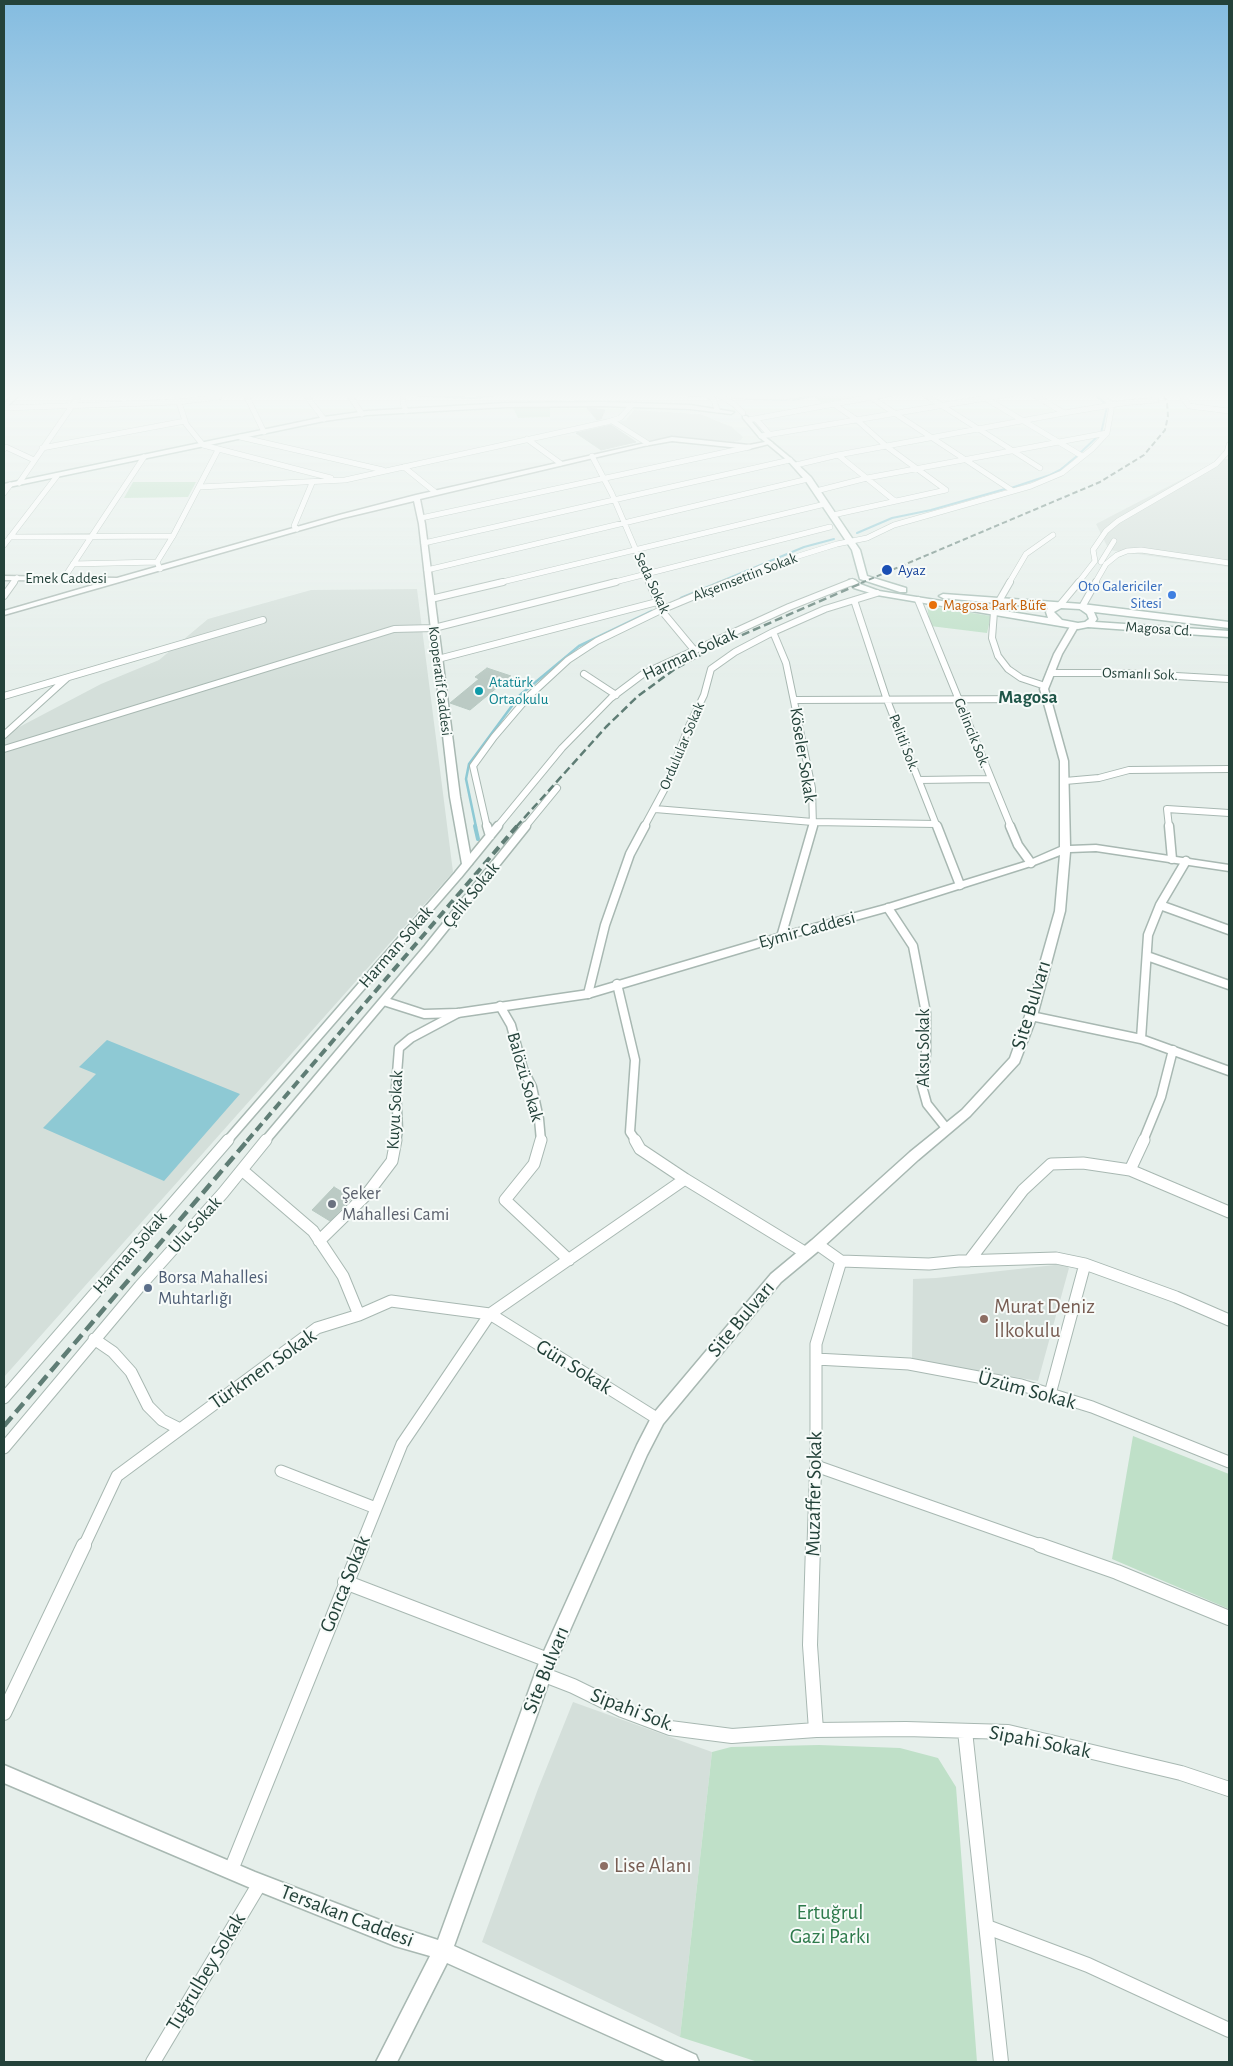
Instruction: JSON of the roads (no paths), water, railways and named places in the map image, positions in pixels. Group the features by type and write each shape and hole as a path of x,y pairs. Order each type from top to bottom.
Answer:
{"main road":[{"path":"816,491 856,550 863,577"},
{"path":"1058,606 935,596 910,592 863,577 852,582 857,586 877,593 1059,622"},
{"path":"1058,606 1050,612 1051,616 1059,622"},
{"name":"Magosa Cd.","path":"1058,606 1229,625"},
{"path":"1083,608 1093,616 1092,622 1088,624"},
{"name":"Magosa Cd.","path":"1059,622 1075,625 1088,624 1229,634"}],"street":[{"path":"4,545 47,489"},
{"path":"64,578 123,489"},
{"path":"158,565 198,489"},
{"path":"297,529 294,526 309,489"},
{"path":"432,489 435,492"},
{"path":"4,613 128,579 158,565 446,489"},
{"path":"421,518 552,489"},
{"name":"Seda Sokak","path":"610,489 661,610 695,651"},
{"path":"424,543 666,489"},
{"path":"427,570 762,489"},
{"path":"816,491 822,489"},
{"path":"880,489 895,501"},
{"path":"833,515 945,489"},
{"name":"Akşemsettin Sokak","path":"490,836 480,802 473,766 528,696 568,660 597,641 661,610 760,568 867,538 894,525 1019,489"},
{"path":"1101,562 1093,550 1106,531 1118,521 1172,489"},
{"name":"Kooperatif Caddesi","path":"416,497 421,518 455,797 467,864"},
{"path":"431,599 825,504"},
{"path":"4,749 394,629 434,628 830,527"},
{"path":"999,601 1026,554 1052,535"},
{"path":"10,537 173,536"},
{"path":"1083,608 1101,562 1114,541"},
{"path":"1058,606 1101,562 1127,551 1141,550 1229,563"},
{"path":"73,564 158,565"},
{"name":"Emek Caddesi","path":"4,578 128,579"},
{"path":"4,596 17,578"},
{"name":"Harman Sokak","path":"4,1398 467,864 562,748 616,695 643,674 788,608 852,582"},
{"name":"Ordulular Sokak","path":"588,994 605,925 630,854 655,809 689,726 704,695 711,669 734,652 772,632 826,609 877,593"},
{"name":"Pelitli Sok.","path":"854,600 887,700 960,885"},
{"name":"Gelincik Sok.","path":"918,600 1018,844 1031,863"},
{"path":"438,659 657,602"},
{"path":"994,612 992,638 998,656 1008,669 1021,678 1045,686"},
{"path":"4,696 263,620"},
{"name":"Site Bulvarı","path":"386,2062 443,1951 545,1667 642,1450 658,1419 776,1278 914,1156 966,1113 1015,1060 1031,1016 1060,910 1065,850 1064,761 1046,699 1045,686 1058,654 1075,625"},
{"name":"Köseler Sokak","path":"772,632 786,663 812,788 813,830 781,937"},
{"name":"Osmanlı Sok.","path":"1050,673 1123,673 1229,679"},
{"path":"584,674 616,695"},
{"path":"4,735 69,677"},
{"path":"795,700 1046,699"},
{"path":"1065,781 1099,778 1129,770 1229,769"},
{"path":"919,780 991,779"},
{"name":"Çelik Sokak","path":"384,1001 557,788"},
{"path":"655,809 813,822 936,824"},
{"path":"1172,859 1167,809 1229,813"},
{"name":"Eymir Caddesi","path":"384,1001 424,1014 458,1013 588,994 617,984 888,908 1031,863 1065,850 1096,848 1229,868"},
{"path":"1141,1039 1148,935 1160,905 1186,861"},
{"path":"1160,905 1229,930"},
{"name":"Aksu Sokak","path":"888,908 913,946 926,1013 926,1054 922,1086 927,1104 947,1129"},
{"path":"1147,956 1229,985"},
{"path":"617,984 635,1060 630,1132 640,1149 685,1179 812,1248 841,1261 929,1264 969,1260 1056,1258 1085,1264 1176,1297 1229,1320"},
{"name":"Ulu Sokak","path":"4,1448 94,1339 242,1170 384,1001"},
{"name":"Balözü Sokak","path":"500,1006 511,1026 523,1068 532,1087 539,1119 541,1144 534,1164 505,1200 569,1260"},
{"name":"Kuyu Sokak","path":"319,1241 367,1194 392,1161 398,1131 396,1087 399,1048 411,1038 458,1013"},
{"path":"1031,1016 1141,1039 1229,1070"},
{"path":"1130,1170 1150,1129 1173,1050"},
{"path":"969,1260 1023,1190 1051,1164 1083,1163 1130,1170 1229,1212"},
{"path":"242,1170 313,1231 343,1276 359,1315"},
{"path":"490,1314 685,1179"},
{"name":"Muzaffer Sokak","path":"816,1730 810,1645 816,1466 816,1344 841,1261"},
{"path":"1050,1394 1085,1264"},
{"name":"Türkmen Sokak","path":"4,1713 117,1476 317,1328 359,1315 391,1301 490,1314"},
{"name":"Gün Sokak","path":"490,1314 658,1419"},
{"name":"Gonca Sokak","path":"231,1870 402,1444 490,1314"},
{"path":"94,1339 113,1352 131,1372 148,1406 162,1420 180,1429"},
{"name":"Üzüm Sokak","path":"816,1359 908,1364 1021,1385 1092,1407 1229,1462"},
{"path":"816,1466 1117,1572 1229,1618"},
{"path":"281,1472 376,1508"},
{"name":"Sipahi Sok.","path":"345,1582 545,1667 573,1686 622,1710 670,1728 732,1736 816,1730"},
{"name":"Sipahi Sokak","path":"816,1730 1008,1732 1181,1773 1229,1789"},
{"path":"966,1731 1001,2062"},
{"name":"Tersakan Caddesi","path":"4,1774 260,1883 395,1936 443,1951 683,2061"},
{"name":"Tuğrulbey Sokak","path":"153,2062 260,1883"},
{"path":"986,1927 1088,1965 1229,2030"}],"water":[{"path":"107,1040 240,1094 164,1181 43,1128 96,1074 79,1067"}],"waterway":[{"path":"857,533 892,518 931,510 1004,489"},
{"path":"717,583 804,547 834,539"},
{"path":"681,598 720,582"},
{"path":"476,827 466,779 469,764 520,695 579,646 652,611"},
{"path":"475,826 478,839"}],"railway":[{"path":"861,583 1082,489"},
{"path":"516,827 606,727 638,696 675,669 719,645 864,582"},
{"path":"247,1141 517,826"},
{"path":"4,1426 248,1140"}],"place":[{"name":"Ayaz","path":"887,570"},
{"name":"Oto Galericiler Sitesi","path":"1172,595"},
{"name":"Magosa Park Büfe","path":"933,605"},
{"name":"Atatürk Ortaokulu","path":"479,691"},
{"name":"Şeker Mahallesi Cami","path":"332,1204"},
{"name":"Borsa Mahallesi Muhtarlığı","path":"148,1288"},
{"name":"Murat Deniz İlkokulu","path":"984,1319"},
{"name":"Lise Alanı","path":"604,1866"}],"district":[{"name":"Magosa","path":"1028,697"}],"park label":[{"name":"Ertuğrul Gazi Parkı","path":"830,1925"}]}
